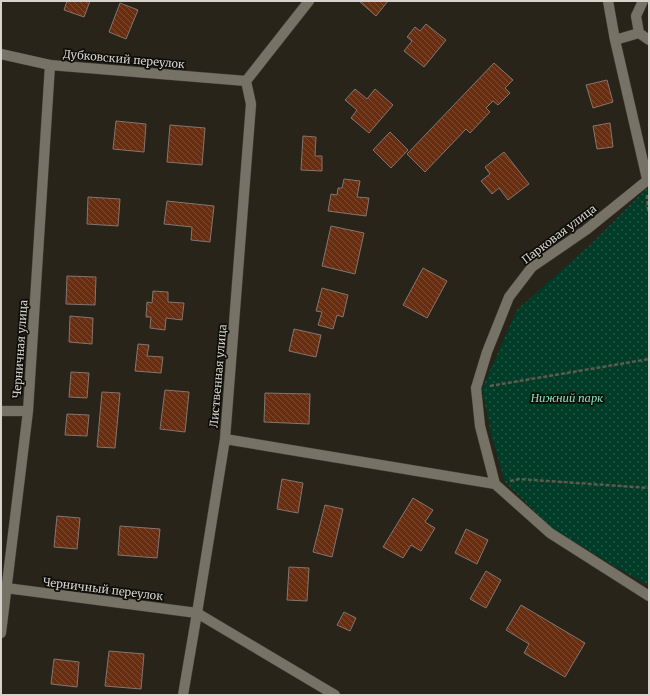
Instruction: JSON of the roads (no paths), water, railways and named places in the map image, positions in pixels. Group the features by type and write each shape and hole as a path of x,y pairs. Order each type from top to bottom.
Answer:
{"street":[{"path":"246,81 309,1"},
{"path":"608,1 615,40 648,179"},
{"path":"643,1 636,16 639,33 649,40"},
{"path":"615,40 639,33"},
{"name":"Дубковский переулок","path":"1,54 50,65 246,81"},
{"name":"Черничная улица","path":"1,633 28,411 50,65"},
{"name":"Лиственная улица","path":"183,695 225,439 252,104 246,81"},
{"name":"Парковая улица","path":"495,484 480,426 476,388 487,352 509,297 532,267 586,230 648,179"},
{"path":"1,411 28,411"},
{"path":"225,439 495,484 550,533 649,596"},
{"name":"Черничный переулок","path":"6,588 197,613"},
{"path":"197,613 335,695"}],"park label":[{"name":"Нижний парк","path":"567,398"}]}
